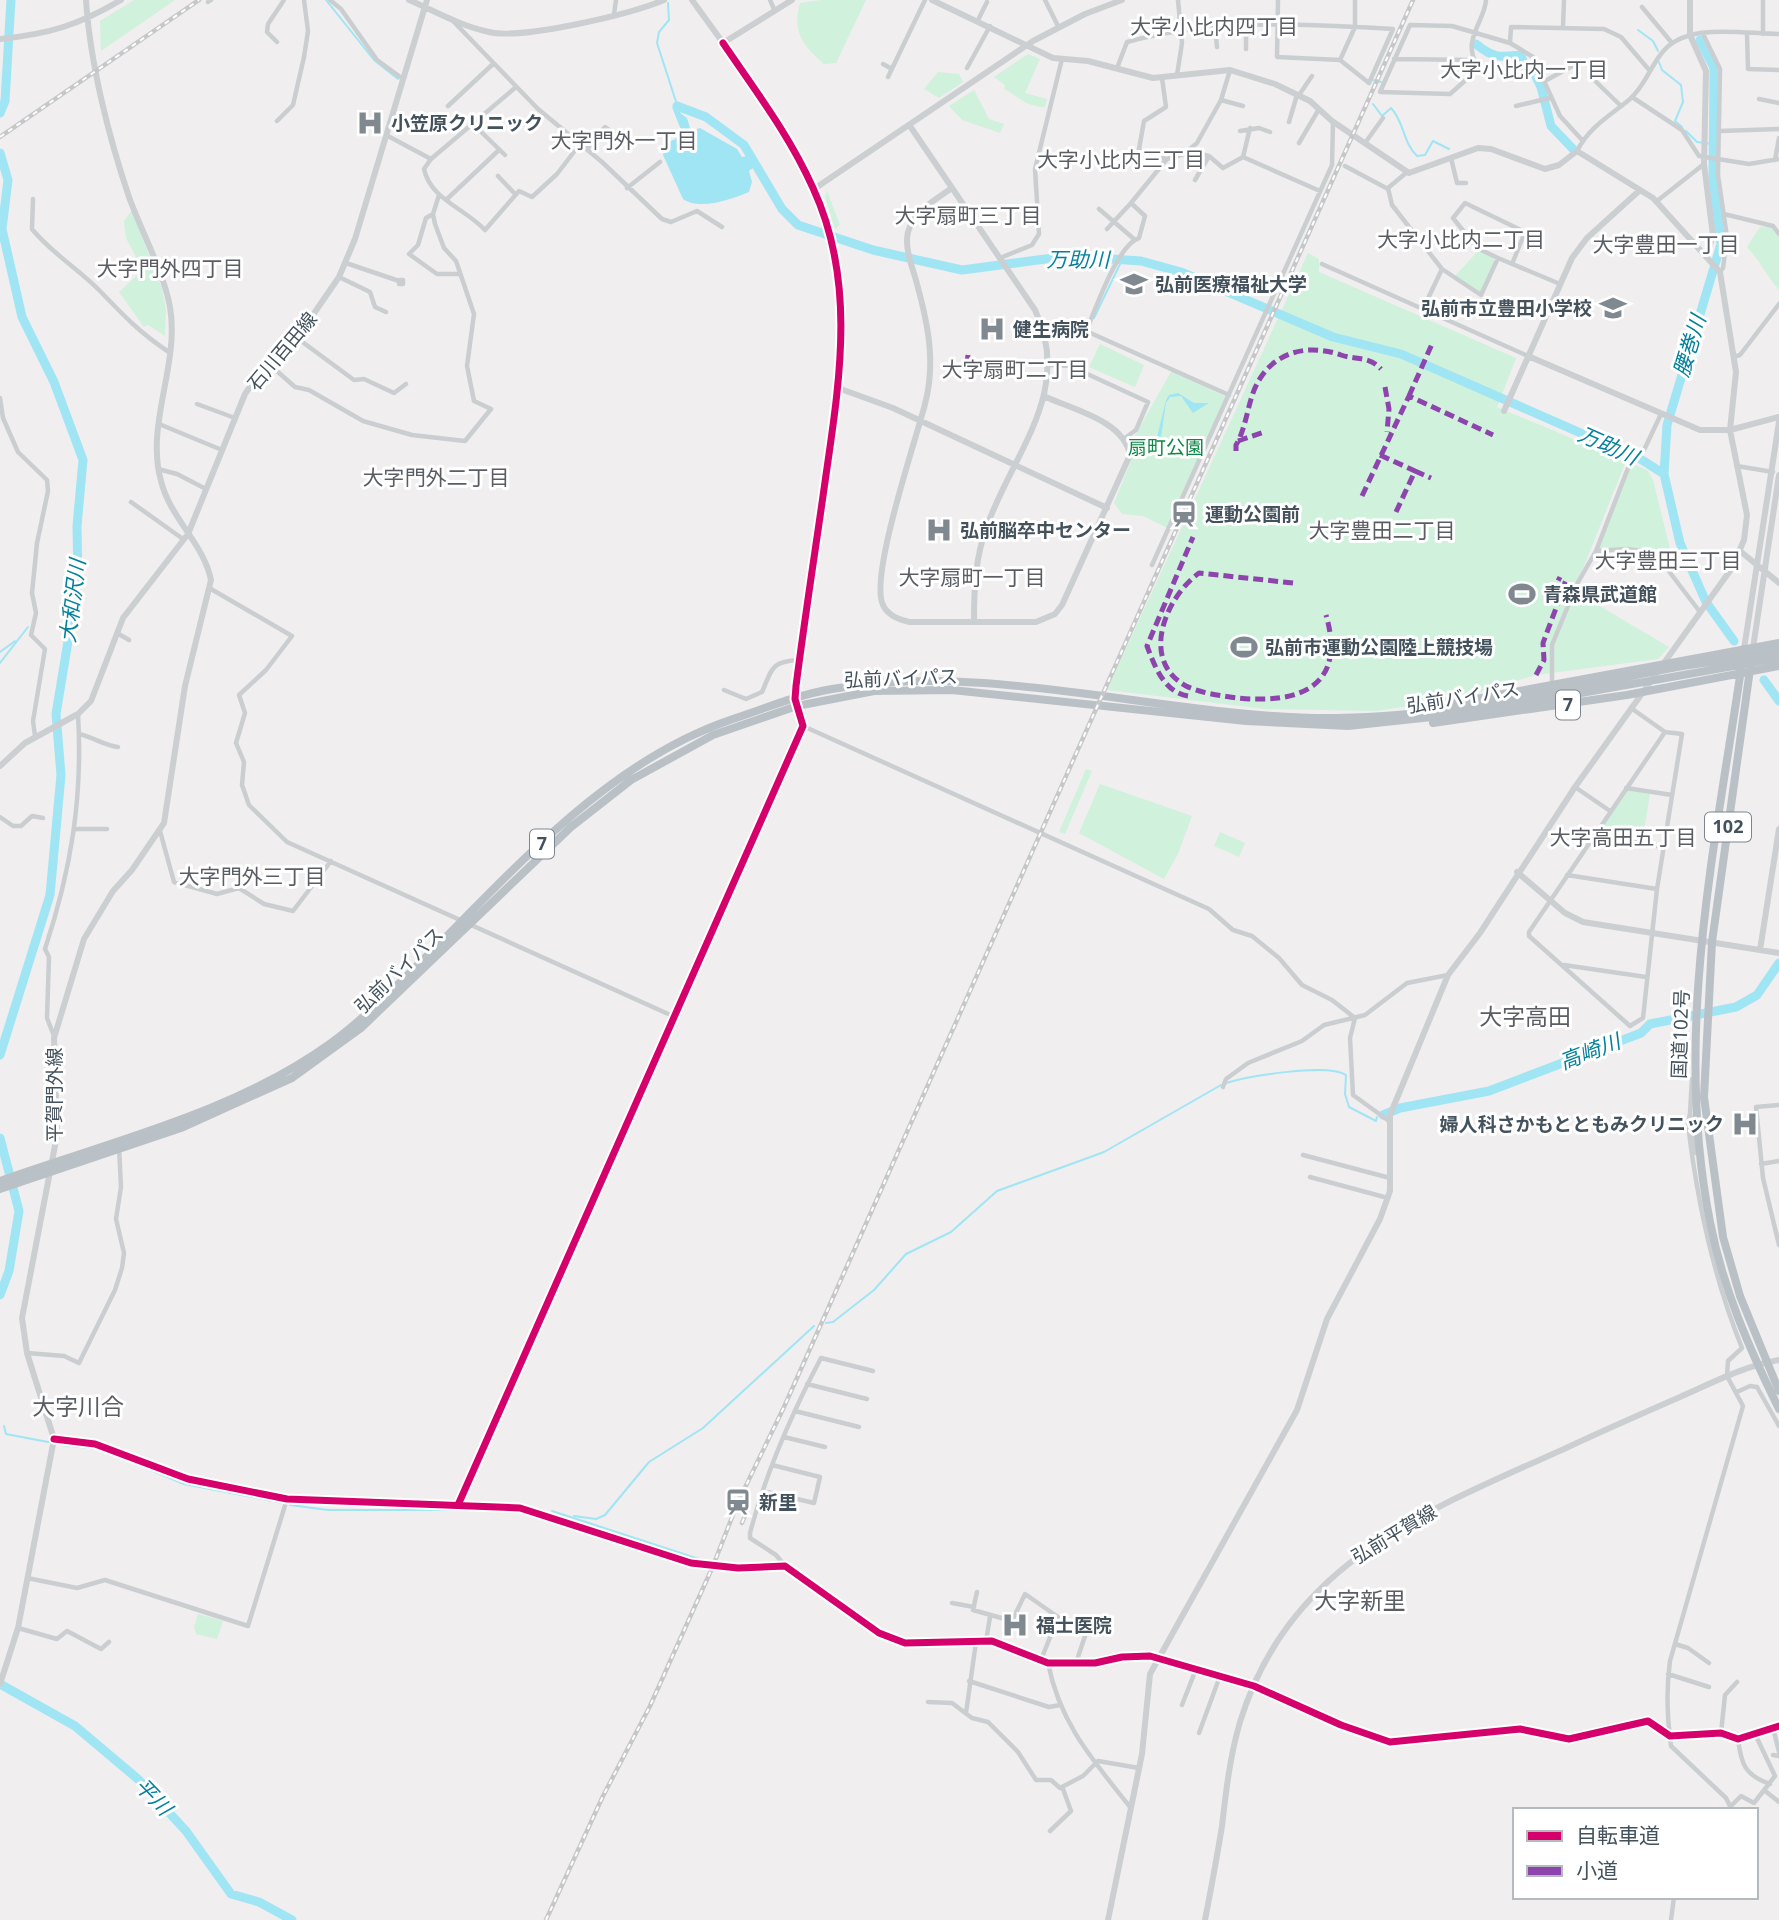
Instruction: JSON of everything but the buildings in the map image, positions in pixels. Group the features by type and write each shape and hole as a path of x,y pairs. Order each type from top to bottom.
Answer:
{"highway":[{"name":"7","path":"1385,720 1552,682 1779,643"},
{"name":"国道102号","path":"1748,649 1712,942 1705,1019 1704,1097 1723,1237 1761,1364 1779,1409"},
{"name":"弘前バイパス","path":"1580,690 1779,651"},
{"name":"弘前バイパス","path":"0,1181 51,1171 118,1146 181,1128 292,1078 361,1028 550,837 632,772 721,723 831,689 912,682 1005,687 1105,701 1254,715 1385,720 1779,658"},
{"name":"7","path":"1385,720 1452,722 1642,692 1779,666"},
{"name":"国道102号","path":"1745,673 1701,940 1694,1021 1693,1073 1702,1175 1723,1273 1750,1352 1779,1391"},
{"name":"弘前バイパス","path":"0,1189 53,1161 217,1106 268,1083 332,1042 360,1020 465,923"}],"street":[{"path":"86,0 87,20 120,167 169,305 169,352 159,424 158,469 171,509 185,536 207,567 211,589 292,636 265,670 239,695 245,713 236,743 244,762 242,785 249,805 287,842 675,1017"},
{"path":"0,39 64,29 87,20 121,0"},
{"path":"277,42 267,32 268,24 284,0"},
{"path":"278,121 293,105 304,57 308,31 304,0"},
{"path":"330,0 341,9 377,60 402,79"},
{"path":"408,0 425,3 453,21 516,87 662,219 671,222 697,211 722,227"},
{"path":"614,14 616,0"},
{"path":"453,21 490,33 510,34 614,14 664,0"},
{"path":"458,1505 803,726 796,702 799,660 838,388 843,315 831,240 814,189 783,132 692,0"},
{"path":"770,0 774,9"},
{"path":"723,43 792,0"},
{"path":"888,77 925,0"},
{"path":"932,0 948,4 1044,55 1088,61 1162,78 1230,70 1298,95 1406,173"},
{"path":"1045,0 1058,26"},
{"path":"814,189 1027,45 1058,26 1122,0"},
{"path":"1177,76 1181,30 1178,0"},
{"path":"1117,68 1127,42 1181,30 1246,25 1278,26 1355,27 1393,29 1369,83 1340,60 1277,57 1278,26 1278,0"},
{"path":"1340,60 1355,27 1355,0"},
{"path":"1486,0 1475,35 1471,45 1477,70 1450,94 1380,92 1410,25 1452,26 1475,35 1510,43 1533,57 1547,99 1583,141"},
{"path":"1563,27 1564,0"},
{"path":"1690,0 1690,35 1706,71 1706,159 1713,236 1709,259"},
{"path":"1763,0 1763,34"},
{"path":"978,20 986,2"},
{"name":"石川百田線","path":"76,715 96,691 123,618 185,536 252,383 268,364 298,338 346,263 425,3"},
{"path":"1642,8 1672,43"},
{"path":"967,68 990,25"},
{"path":"1246,25 1246,49"},
{"path":"1215,26 1217,47"},
{"path":"1510,43 1511,27 1604,29 1621,37 1650,71"},
{"path":"1703,34 1720,69 1718,175 1727,247 1723,268 1719,271"},
{"path":"1747,34 1748,69 1779,70"},
{"path":"1388,189 1406,173 1484,147 1545,169 1559,165 1577,151 1601,119 1632,97 1661,52 1672,43 1690,35 1779,34"},
{"path":"1002,260 1032,245 1039,234 1035,169 1062,59"},
{"path":"1394,59 1475,60"},
{"path":"1543,82 1580,62"},
{"path":"448,106 493,64"},
{"path":"883,64 892,69"},
{"path":"1107,229 1167,159 1188,151 1209,126 1221,100 1230,70"},
{"path":"1289,122 1298,95 1312,76"},
{"path":"1162,78 1166,107 1144,121 1139,149 1143,154 1167,159"},
{"path":"1591,78 1620,105"},
{"path":"516,87 431,159 424,169 425,176 439,195 471,216 485,230 515,194 523,191 532,197 557,174 580,144"},
{"path":"1632,97 1682,130 1699,156 1706,159 1718,158 1749,164 1777,159 1779,138"},
{"path":"1516,106 1547,99"},
{"path":"1759,99 1779,103"},
{"path":"1221,100 1243,106"},
{"path":"1299,143 1319,109"},
{"path":"1365,143 1383,118"},
{"path":"1153,565 1334,159 1332,121"},
{"path":"472,123 505,155"},
{"path":"910,126 1010,272 1044,328 1050,365 1045,397 986,527 978,557 974,622"},
{"path":"587,149 605,127 627,142"},
{"path":"1188,151 1209,156 1223,168 1243,157 1250,128"},
{"path":"1240,131 1250,128 1270,132"},
{"path":"1720,131 1779,129"},
{"path":"386,135 431,159"},
{"path":"446,200 499,150"},
{"path":"1108,1920 1139,1768 1149,1679 1157,1658 1297,1410 1327,1319 1380,1219 1388,1198 1390,1118 1393,1107 1448,975 1480,933 1517,872 1575,787 1712,597 1740,551 1747,515 1730,430 1736,386 1719,271 1657,201 1577,151"},
{"path":"1195,180 1209,156"},
{"path":"1243,157 1320,191"},
{"path":"1451,157 1457,183 1466,183"},
{"path":"1657,201 1706,159"},
{"path":"627,188 660,162"},
{"path":"1345,166 1388,189 1392,205 1442,269 1481,295 1498,258"},
{"path":"498,176 515,194"},
{"path":"952,188 921,210 908,233 908,252 930,347 930,382 889,537 881,598 891,615 909,622 1036,622 1055,614 1069,593 1130,455 1125,438 1114,428 1045,397"},
{"path":"1505,408 1560,284 1581,244 1640,190"},
{"path":"268,364 295,387 309,390 363,421 412,435 465,441 491,409 474,401 467,366 474,314 456,261 444,248 433,214 439,195"},
{"path":"33,199 32,229 41,240 100,291 140,333 169,352"},
{"path":"1086,331 1117,263 1139,238 1146,216 1131,203"},
{"path":"1511,264 1525,232 1465,203 1453,218 1477,248 1511,264 1560,284"},
{"path":"1099,209 1135,240"},
{"path":"433,214 426,218 418,245 409,254 437,274 460,274"},
{"path":"1724,214 1773,226 1779,234"},
{"path":"346,263 411,285"},
{"path":"1322,264 1700,430 1730,430 1779,420 1757,562 1748,649"},
{"path":"1423,309 1442,269"},
{"path":"339,277 370,292 375,307 386,312"},
{"path":"1733,356 1740,355 1779,304"},
{"path":"1044,328 1061,325 1086,331 1228,396"},
{"path":"298,338 354,380 364,379 394,393 406,384"},
{"path":"1050,365 1070,366 1148,402 1136,430 1125,438"},
{"path":"838,388 853,391 1107,508"},
{"path":"0,398 3,418 18,452 47,480 48,491 37,543 32,593 36,613 31,635 45,649 33,721 37,735"},
{"path":"197,404 235,418"},
{"path":"1644,450 1662,415"},
{"path":"159,424 222,450"},
{"path":"1552,682 1552,645 1577,584 1596,551 1629,463"},
{"path":"1737,466 1771,471 1779,477 1765,569 1748,649"},
{"path":"158,469 177,474 206,489"},
{"path":"131,502 185,536"},
{"path":"1596,551 1627,549 1656,554 1702,611"},
{"path":"1740,551 1757,562 1779,583"},
{"name":"平賀門外線","path":"0,1684 18,1628 54,1439 27,1353 23,1306 53,1161 58,1118 54,1038 84,939 113,891 160,831 167,807 185,686 211,589"},
{"path":"116,633 129,640"},
{"path":"724,691 746,699 762,692 774,666 782,660 799,660"},
{"path":"1631,708 1665,732 1682,734 1651,933 1643,1018 1630,1026 1529,936 1592,835 1665,732"},
{"path":"0,766 37,735 76,715 79,734 75,829 65,889 45,949 49,957 47,1018 54,1038"},
{"path":"803,726 1209,909 1233,930 1252,936 1279,958 1302,985 1332,1000 1355,1018"},
{"path":"79,734 102,745 118,747"},
{"path":"1575,787 1610,811"},
{"path":"1626,788 1672,795"},
{"path":"0,817 13,826 21,826 32,816 43,818"},
{"path":"75,829 107,829"},
{"path":"1760,950 1776,865 1779,829"},
{"path":"160,831 174,882 217,894 239,888 264,904 293,911 331,862"},
{"path":"1592,835 1663,847"},
{"path":"1517,872 1550,901 1583,922 1778,953"},
{"path":"1567,875 1657,890"},
{"path":"1563,965 1646,976"},
{"path":"1223,1087 1226,1079 1248,1063 1302,1041 1324,1025 1365,1015 1407,983 1448,975"},
{"path":"1355,1018 1350,1038 1353,1095 1390,1118"},
{"path":"1693,1073 1688,1124 1692,1156 1703,1222 1715,1270 1742,1348 1728,1361 1727,1376 1737,1392 1743,1413 1675,1644 1665,1693 1670,1706 1671,1746 1732,1807 1741,1796 1754,1803 1775,1776 1755,1734"},
{"path":"1779,1105 1756,1107 1761,1164 1779,1245"},
{"path":"1690,1113 1702,1175"},
{"path":"45,1116 58,1118"},
{"path":"27,1353 64,1356 79,1363 116,1290 124,1253 116,1219 121,1187 118,1146"},
{"path":"1303,1155 1390,1178"},
{"path":"1761,1164 1779,1161"},
{"path":"1310,1177 1388,1198"},
{"path":"873,1371 821,1358 772,1465 750,1538 776,1555 785,1566 894,1640 917,1644 997,1642 1048,1663 1095,1663 1137,1655 1157,1658 1254,1686 1341,1725 1390,1742 1520,1729 1569,1739 1648,1721 1670,1736 1721,1733 1738,1739 1776,1727 1777,1755"},
{"name":"弘前平賀線","path":"1205,1920 1231,1757 1254,1686 1286,1628 1312,1596 1345,1564 1371,1544 1439,1506 1727,1376 1779,1360"},
{"path":"807,1384 867,1399"},
{"path":"1737,1392 1750,1386 1758,1387 1779,1426"},
{"path":"795,1410 859,1427"},
{"path":"784,1437 825,1447"},
{"path":"54,1439 94,1444 188,1479 288,1499 520,1508 691,1563 738,1569 785,1566"},
{"path":"763,1491 814,1503 820,1477 772,1465"},
{"path":"27,1578 77,1588 105,1580 248,1626 288,1499"},
{"path":"977,1592 973,1610 990,1616 1012,1621 1025,1594 1058,1617 1041,1660"},
{"path":"952,1603 974,1607"},
{"path":"986,1641 990,1616"},
{"path":"1076,1663 1085,1636 1098,1617"},
{"path":"18,1628 57,1639 67,1631 101,1649 109,1642"},
{"path":"966,1713 976,1641"},
{"path":"1675,1644 1688,1648 1709,1662"},
{"path":"1048,1663 1060,1705 1075,1738 1130,1807"},
{"path":"1182,1705 1196,1668"},
{"path":"1668,1674 1709,1687"},
{"path":"1199,1733 1221,1675"},
{"path":"969,1681 1049,1707 1060,1705"},
{"path":"1721,1733 1725,1695 1737,1682"},
{"path":"928,1702 952,1703 966,1713 988,1722 1018,1752 1036,1780 1051,1780 1063,1789 1070,1811 1050,1830"},
{"path":"1738,1739 1740,1763 1760,1780 1770,1784"},
{"path":"1063,1789 1096,1763 1139,1768"},
{"path":"1764,1790 1779,1802"},
{"path":"1671,1920 1674,1899"}],"green space":[{"path":"134,0 175,0 101,51 100,21"},
{"path":"866,0 836,63 824,64 810,51 801,38 797,22 800,3"},
{"path":"1028,54 1040,59 1025,93 1047,99 1045,107 1023,101 1004,89 1005,85 994,77"},
{"path":"938,72 959,74 963,82 939,98 924,89"},
{"path":"974,90 989,119 1004,124 1000,133 962,120 949,106"},
{"path":"827,191 840,225 835,229 825,197"},
{"path":"132,210 162,289 166,310 165,336 148,325 144,327 119,292 143,270 126,238 124,221"},
{"path":"1770,226 1779,237 1779,290 1747,247 1760,227"},
{"path":"1478,251 1495,259 1480,293 1454,277"},
{"path":"1308,253 1319,259 1319,272 1516,358 1497,407 1626,461 1574,591 1669,647 1658,659 1536,675 1456,699 1376,711 1265,709 1107,690"},
{"path":"1100,344 1144,365 1135,387 1089,367"},
{"name":"扇町公園","path":"1172,370 1226,397 1167,528 1143,516 1122,514 1114,503 1133,456 1132,441"},
{"path":"1630,463 1647,470 1653,480 1673,561 1670,565 1655,553 1645,551 1596,551"},
{"path":"1086,769 1092,771 1065,834 1059,832"},
{"path":"1100,784 1192,816 1178,854 1164,879 1079,833"},
{"path":"1628,790 1650,794 1642,842 1597,835"},
{"path":"1220,832 1245,843 1239,857 1214,846"},
{"path":"198,1614 223,1621 217,1639 196,1634 194,1627"}],"water":[{"path":"672,107 687,118 691,131 700,128 737,149 742,157 748,156 754,167 749,171 752,182 749,192 707,204 683,199 663,155 667,143 683,135"},
{"path":"1178,393 1194,403 1209,403 1193,413 1181,396 1170,397 1166,403 1160,444 1152,448 1138,446 1140,441 1150,445 1156,441 1166,400 1169,395"}],"waterway":[{"name":"大和沢川","path":"0,113 5,101 11,0"},
{"path":"326,0 374,60 398,79"},
{"path":"668,3 669,20 659,32 657,43 680,114"},
{"path":"1638,30 1653,41 1658,51"},
{"name":"腰巻川","path":"1700,40 1714,68 1713,178 1721,244 1667,425 1664,474 1680,543 1706,602 1734,641"},
{"path":"1476,44 1498,56 1521,55 1524,65 1535,74 1541,87 1551,126 1573,149"},
{"path":"1659,62 1662,70 1681,85 1683,102 1675,121 1682,127"},
{"path":"1373,80 1381,82"},
{"path":"1373,104 1382,116 1391,108 1417,156 1425,155 1433,141 1449,149"},
{"name":"万助川","path":"677,106 706,117 744,145 782,209 798,225 873,250 962,270 1068,256 1141,261 1181,272 1333,337 1401,354 1642,460 1664,474"},
{"path":"1686,131 1697,142 1713,144"},
{"name":"大和沢川","path":"0,153 8,180 2,229 22,317 54,382 83,460 77,526 78,581 56,714 61,775 50,895 0,1055"},
{"path":"1144,157 1163,162"},
{"path":"1094,318 1121,262"},
{"path":"0,663 28,627"},
{"path":"0,652 15,641"},
{"name":"腰巻川","path":"1764,680 1779,701"},
{"name":"高崎川","path":"1383,1115 1400,1108 1489,1091 1641,1033 1650,1024 1736,1007 1757,995 1779,963"},
{"path":"1226,1083 1306,1070 1337,1072 1346,1075 1345,1094 1349,1107 1376,1121 1377,1117"},
{"path":"826,1323 833,1322 874,1290 906,1254 951,1232 997,1191 1104,1152 1221,1085"},
{"name":"大和沢川","path":"0,1138 19,1211 9,1271 0,1295"},
{"path":"574,1516 596,1519 605,1515 649,1462 703,1428 814,1326"},
{"path":"4,1426 6,1434 48,1442"},
{"path":"62,1445 99,1449"},
{"path":"108,1452 184,1484 283,1503"},
{"path":"290,1505 328,1510 499,1510"},
{"path":"552,1511 702,1560 738,1565"},
{"path":"754,1564 763,1563"},
{"name":"平川","path":"0,1684 75,1726 139,1780 186,1831 231,1894 259,1902 292,1920"}],"railway":[{"path":"0,137 199,0"},
{"path":"546,1920 603,1796 650,1706 713,1566 738,1502 784,1407 1413,0"},
{"path":"742,1523 747,1511"}],"marked path":[{"path":"1409,396 1432,344"},
{"path":"1236,451 1253,393 1259,380 1277,360 1301,351 1327,351 1367,360 1381,369"},
{"path":"967,364 968,355"},
{"path":"967,373 967,370 995,370"},
{"path":"1385,387 1389,409 1387,432"},
{"path":"1362,496 1409,396 1493,435"},
{"path":"1238,441 1264,432"},
{"path":"1380,455 1415,471"},
{"path":"1396,512 1415,471 1431,478"},
{"path":"1188,696 1180,694 1167,684 1157,670 1147,646 1193,537"},
{"path":"1293,583 1199,573 1176,597 1162,629 1164,661 1172,675 1186,686 1238,698 1280,698 1298,693 1313,686 1330,659 1331,639 1326,615"},
{"path":"1536,675 1544,660 1543,643 1565,584 1558,581 1560,577"}],"cycle path":[{"path":"458,1505 803,726 795,699 796,686 836,402 841,330 840,294 835,258 813,188 783,132 723,43"},
{"path":"54,1439 95,1444 188,1479 287,1499 520,1508 691,1563 738,1568 785,1566 879,1633 905,1643 992,1641 1048,1663 1095,1663 1122,1657 1150,1656 1254,1686 1341,1725 1390,1742 1520,1729 1569,1739 1648,1721 1670,1736 1721,1733 1738,1739 1779,1726"}],"place":[{"name":"小笠原クリニック","path":"370,123"},
{"name":"弘前医療福祉大学","path":"1134,284"},
{"name":"弘前市立豊田小学校","path":"1613,308"},
{"name":"健生病院","path":"992,329"},
{"name":"運動公園前","path":"1184,514"},
{"name":"弘前脳卒中センター","path":"939,530"},
{"name":"青森県武道館","path":"1522,594"},
{"name":"弘前市運動公園陸上競技場","path":"1244,647"},
{"name":"婦人科さかもとともみクリニック","path":"1745,1124"},
{"name":"新里","path":"738,1502"},
{"name":"福士医院","path":"1015,1625"}],"district":[{"name":"大字小比内四丁目","path":"1214,27"},
{"name":"大字小比内一丁目","path":"1524,70"},
{"name":"大字門外一丁目","path":"624,141"},
{"name":"大字小比内三丁目","path":"1121,160"},
{"name":"大字扇町三丁目","path":"968,216"},
{"name":"大字小比内二丁目","path":"1461,240"},
{"name":"大字豊田一丁目","path":"1666,245"},
{"name":"大字門外四丁目","path":"170,269"},
{"name":"大字扇町二丁目","path":"1015,370"},
{"name":"大字門外二丁目","path":"436,478"},
{"name":"大字豊田二丁目","path":"1382,531"},
{"name":"大字豊田三丁目","path":"1668,561"},
{"name":"大字扇町一丁目","path":"972,578"},
{"name":"大字高田五丁目","path":"1623,838"},
{"name":"大字門外三丁目","path":"252,877"},
{"name":"大字高田","path":"1525,1017"},
{"name":"大字川合","path":"78,1407"},
{"name":"大字新里","path":"1360,1601"}]}
